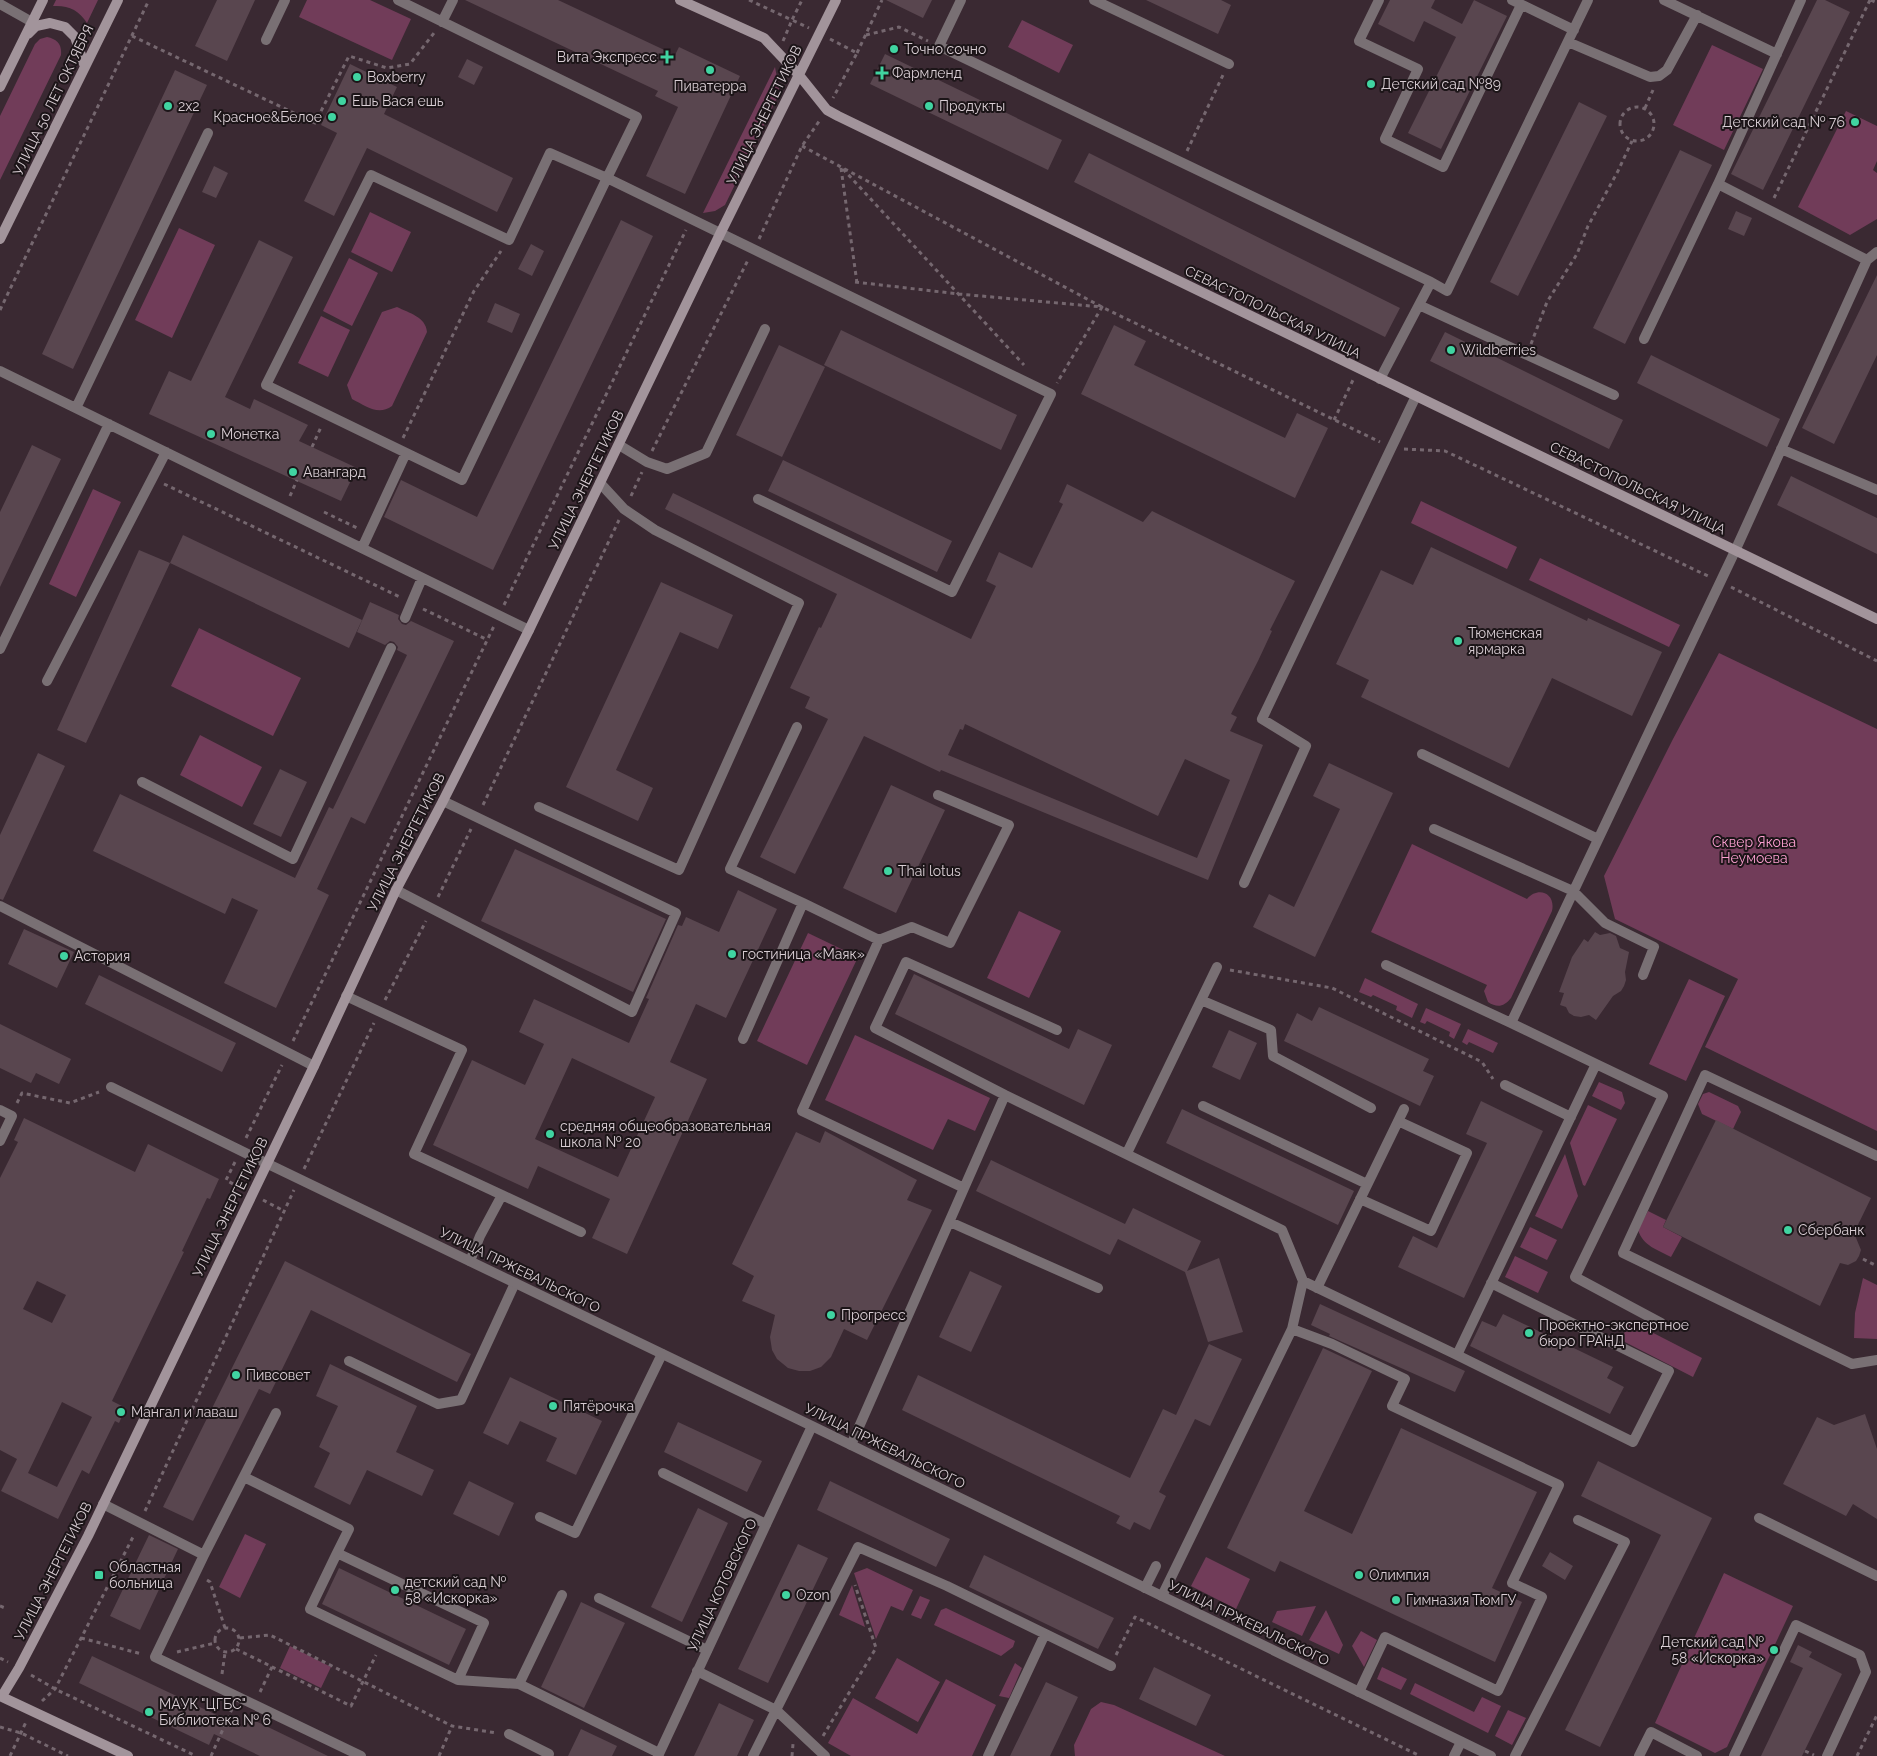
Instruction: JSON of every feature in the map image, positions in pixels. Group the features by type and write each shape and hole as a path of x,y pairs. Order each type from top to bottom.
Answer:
{"street":[{"path":"0,87 43,0"},
{"name":"УЛИЦА 50 ЛЕТ ОКТЯБРЯ","path":"0,239 118,0"},
{"path":"266,40 285,0"},
{"path":"398,0 637,117 607,178 462,480 266,385 371,175 509,240 550,153 607,178 1051,394 952,592 758,499"},
{"path":"442,22 452,0"},
{"name":"СЕВАСТОПОЛЬСКАЯ УЛИЦА","path":"680,0 764,38 799,75 827,110 1877,619"},
{"name":"УЛИЦА ЭНЕРГЕТИКОВ","path":"1,1697 19,1668 88,1536 314,1066 396,890 529,630 720,234 836,0"},
{"path":"961,0 939,46 1447,291 1588,0"},
{"path":"1094,0 1228,64"},
{"path":"1379,0 1359,41 1418,69 1385,139 1444,167 1516,2 1574,30"},
{"path":"1664,0 1777,54"},
{"path":"1644,339 1718,184 1801,0"},
{"path":"0,4 32,22"},
{"path":"1568,42 1650,76 1659,76 1667,70 1697,16"},
{"path":"25,36 36,26 50,23 65,27 75,37 85,67"},
{"path":"76,408 208,133"},
{"path":"1718,184 1867,260"},
{"path":"1510,1023 1721,581 1867,260 1877,252"},
{"path":"1380,379 1431,282"},
{"path":"1419,305 1614,395"},
{"path":"619,444 647,462 667,470 706,452 765,329"},
{"path":"0,371 529,630"},
{"path":"1244,883 1306,746 1262,719 1416,396"},
{"path":"0,649 109,424"},
{"path":"1781,449 1877,490"},
{"path":"362,548 402,451"},
{"path":"47,681 166,452"},
{"path":"539,807 679,870 799,603 655,530 624,509 600,483"},
{"path":"405,618 422,578"},
{"path":"142,782 293,860 392,648"},
{"path":"797,727 730,869 879,940"},
{"path":"1422,754 1598,839"},
{"path":"938,795 1010,825 950,943 912,927 879,940 802,1111 964,1188"},
{"path":"396,890 632,1012 676,913 443,801"},
{"path":"1434,829 1573,891 1605,923 1654,947 1642,975"},
{"path":"743,1038 803,903"},
{"path":"0,906 314,1066"},
{"path":"1057,1030 906,962 875,1028 1005,1095 1282,1230 1303,1281 1292,1329 1162,1596"},
{"path":"1386,965 1663,1096 1574,1277 1660,1323"},
{"path":"1127,1154 1217,967"},
{"path":"346,996 380,1010 462,1050 414,1154 580,1232"},
{"path":"1201,1000 1271,1030 1273,1056 1370,1108"},
{"path":"1457,1355 1596,1064"},
{"path":"1877,1156 1705,1075 1622,1254 1852,1364 1877,1360"},
{"path":"1505,1085 1571,1117"},
{"name":"УЛИЦА ПРЖЕВАЛЬСКОГО","path":"111,1087 1491,1756"},
{"path":"851,1445 1005,1095"},
{"path":"1203,1106 1368,1184"},
{"path":"1317,1288 1404,1109"},
{"path":"0,1110 12,1116 0,1141"},
{"path":"1360,1199 1431,1231 1467,1153 1398,1121"},
{"path":"470,1261 502,1195"},
{"path":"950,1222 1098,1288"},
{"path":"1303,1281 1633,1442 1669,1371 1491,1283"},
{"path":"349,1361 438,1404 461,1400 515,1283"},
{"path":"1292,1329 1332,1344 1405,1378 1392,1406 1558,1485 1512,1583 1542,1597 1498,1690 1385,1637 1359,1692"},
{"path":"540,1517 575,1533 662,1354"},
{"path":"276,1414 204,1554 155,1657 361,1756"},
{"name":"УЛИЦА КОТОВСКОГО","path":"658,1754 812,1426"},
{"path":"663,1473 766,1524"},
{"path":"244,1477 349,1529 310,1610 458,1680 519,1684 658,1754"},
{"path":"103,1504 204,1554"},
{"path":"1758,1518 1877,1576"},
{"path":"1515,1756 1624,1542 1578,1520"},
{"path":"753,1756 858,1547 947,1586 1111,1666"},
{"path":"337,1553 484,1623 458,1680"},
{"path":"1145,1588 1156,1566"},
{"path":"519,1684 562,1594"},
{"path":"599,1598 707,1650"},
{"path":"1734,1756 1796,1625 1860,1655 1866,1672 1827,1756"},
{"path":"988,1756 1046,1634"},
{"path":"698,1671 776,1710 825,1756"},
{"path":"1,1697 128,1756"},
{"path":"1639,1756 1652,1732 1697,1756"},
{"path":"509,1734 549,1754 548,1756"},
{"path":"1454,1756 1461,1742"}],"path":[{"path":"0,310 149,0"},
{"path":"749,0 820,33 857,53"},
{"path":"756,3 762,0"},
{"path":"778,53 802,0"},
{"path":"10,1756 32,1711 55,1689 140,1523 299,1179 380,1010 477,817 624,509 754,249 802,146 827,110 882,0"},
{"path":"1768,210 1871,0 1877,3"},
{"path":"132,36 315,123 349,56 387,68 410,64 442,22"},
{"path":"866,35 899,27 939,46"},
{"path":"1182,163 1228,64"},
{"path":"1630,107 1645,108 1654,117 1653,131 1645,140 1632,141 1620,132 1620,118 1630,107"},
{"path":"1527,355 1547,302 1577,254 1588,226 1632,141"},
{"path":"802,146 1102,307 1392,448 1445,451 1721,581 1877,661"},
{"path":"841,167 859,300"},
{"path":"841,167 1025,365"},
{"path":"284,1211 226,1180 691,220"},
{"path":"402,451 474,291 509,240"},
{"path":"848,281 959,294 1102,307"},
{"path":"1051,394 1102,307"},
{"path":"1334,420 1358,368"},
{"path":"312,447 326,415"},
{"path":"152,478 488,640"},
{"path":"290,496 297,480"},
{"path":"1217,967 1332,988 1482,1062 1494,1079 1505,1085"},
{"path":"12,1116 22,1093 70,1103 111,1087"},
{"path":"1864,1259 1877,1266"},
{"path":"816,1748 876,1648 849,1565"},
{"path":"195,1574 210,1582 225,1628"},
{"path":"0,1606 5,1608"},
{"path":"1111,1666 1135,1617 1420,1756"},
{"path":"225,1628 236,1631 240,1638 239,1646 225,1653"},
{"path":"225,1628 216,1635 215,1643 225,1653"},
{"path":"240,1638 270,1635 452,1726 509,1734"},
{"path":"81,1638 155,1657 215,1643"},
{"path":"236,1649 352,1706 381,1643"},
{"path":"220,1688 225,1653"},
{"path":"0,1658 55,1689 196,1756"},
{"path":"1857,1756 1877,1715"},
{"path":"439,1756 452,1726"},
{"path":"0,1727 20,1733 68,1756"},
{"path":"1805,1751 1816,1756"}],"green space":[{"path":"56,0 98,0 87,23 73,9 64,6 53,6"},
{"path":"307,0 370,0 411,19 392,60 299,17"},
{"path":"1022,20 1073,45 1059,73 1008,47"},
{"path":"47,37 54,39 58,43 61,48 61,55 0,180 0,116 35,44 40,39"},
{"path":"1712,45 1763,69 1724,150 1673,125"},
{"path":"775,67 779,88 777,98 725,205 715,211 703,213"},
{"name":"Детский сад № 76","path":"1846,111 1877,126 1877,161 1873,170 1877,173 1877,219 1850,235 1798,207"},
{"path":"370,212 411,232 392,272 351,252"},
{"path":"179,228 215,245 172,338 135,320"},
{"path":"349,258 378,273 352,326 323,311"},
{"path":"397,307 420,319 424,323 427,332 392,406 382,410 372,409 352,399 347,385 382,312"},
{"path":"321,316 350,330 328,377 298,363"},
{"path":"93,489 121,502 76,597 49,584"},
{"path":"1421,501 1517,547 1507,569 1411,523"},
{"path":"1540,558 1680,625 1669,647 1529,580"},
{"path":"199,628 301,678 273,736 171,686"},
{"name":"Сквер Якова Неумоева","path":"1719,653 1877,729 1877,1131 1705,1047 1738,979 1615,919 1604,876"},
{"path":"200,735 262,767 242,807 180,775"},
{"path":"1412,844 1527,899 1531,895 1541,892 1549,896 1553,905 1552,911 1511,998 1503,1005 1497,1006 1488,1002 1484,991 1487,985 1371,932"},
{"path":"1019,911 1061,931 1029,998 987,978"},
{"path":"808,933 858,957 807,1065 757,1041"},
{"path":"1365,978 1418,1004 1412,1018 1396,1010 1397,1006 1373,995 1371,997 1359,992"},
{"path":"1689,979 1725,996 1686,1081 1649,1064"},
{"path":"1426,1008 1461,1024 1454,1039 1449,1036 1450,1032 1427,1021 1425,1024 1420,1022"},
{"path":"1468,1029 1498,1043 1493,1053 1469,1042 1467,1045 1462,1042"},
{"path":"855,1035 990,1098 975,1131 948,1119 933,1150 825,1100"},
{"path":"1599,1082 1622,1092 1625,1103 1621,1110 1592,1096"},
{"path":"1709,1092 1738,1106 1741,1112 1733,1129 1702,1114 1698,1104 1703,1094"},
{"path":"1588,1105 1617,1119 1585,1186 1583,1185 1570,1143"},
{"path":"1565,1154 1578,1196 1562,1229 1535,1216"},
{"path":"1648,1211 1666,1220 1663,1227 1682,1237 1671,1257 1647,1244 1640,1235 1638,1230"},
{"path":"1530,1227 1557,1240 1547,1260 1520,1247"},
{"path":"1515,1256 1548,1272 1538,1293 1505,1277"},
{"path":"1863,1278 1877,1285 1877,1339 1854,1338 1855,1313"},
{"path":"1630,1321 1702,1358 1693,1377 1621,1340"},
{"path":"245,1534 266,1544 240,1598 219,1587"},
{"path":"1206,1557 1250,1579 1236,1609 1191,1586"},
{"path":"867,1568 913,1590 903,1611 891,1606 876,1639 854,1573"},
{"path":"1724,1573 1793,1606 1727,1747 1715,1753 1655,1723"},
{"path":"852,1585 865,1627 839,1615"},
{"path":"920,1596 930,1600 921,1619 911,1615"},
{"path":"1316,1606 1302,1636 1272,1622 1277,1611"},
{"path":"946,1608 1015,1641 1013,1647 1001,1656 934,1625 941,1610"},
{"path":"1326,1610 1343,1645 1339,1654 1309,1640"},
{"path":"1361,1631 1377,1640 1364,1667 1352,1646"},
{"path":"290,1646 331,1667 321,1688 280,1668"},
{"path":"897,1658 940,1682 918,1722 875,1698"},
{"path":"1015,1663 1022,1668 1009,1698 999,1696"},
{"path":"1382,1667 1407,1679 1401,1690 1377,1679"},
{"path":"946,1679 996,1705 972,1756 851,1756 828,1743 853,1698 917,1734"},
{"path":"1415,1683 1474,1712 1482,1697 1501,1706 1488,1733 1410,1694"},
{"path":"1101,1702 1114,1705 1225,1756 1075,1756 1074,1745 1091,1709"},
{"path":"1508,1710 1526,1718 1512,1745 1495,1736"}],"building":[{"path":"217,0 255,0 227,61 195,46"},
{"path":"465,0 558,0 675,55 679,47 740,76 685,194 646,176 678,107 655,96 658,91"},
{"path":"886,0 932,0 923,18"},
{"path":"1146,0 1221,0 1231,5 1218,34"},
{"path":"1390,0 1435,0 1431,8 1462,24 1474,0 1507,16 1441,149 1408,133 1456,37 1424,21 1414,42 1378,24"},
{"path":"1817,0 1825,0 1850,12 1763,190 1731,174"},
{"path":"885,54 1062,140 1048,170 870,84"},
{"path":"467,59 483,67 474,85 458,77"},
{"path":"350,64 397,87 384,114 513,178 497,212 367,148 334,216 304,201 337,133 321,125"},
{"path":"175,70 207,85 73,369 42,354"},
{"path":"1579,102 1607,116 1518,296 1490,282"},
{"path":"1680,150 1712,165 1625,344 1593,328"},
{"path":"1089,153 1400,308 1385,337 1074,182"},
{"path":"214,166 228,173 216,198 202,192"},
{"path":"1736,211 1752,218 1744,236 1728,229"},
{"path":"621,220 653,236 493,570 384,517 401,480 477,517"},
{"path":"259,240 293,257 225,397 250,409 254,399 308,425 299,441 357,468 341,501 149,414 169,371 191,381"},
{"path":"531,244 544,251 532,276 518,269"},
{"path":"1877,275 1877,355 1834,444 1802,428"},
{"path":"495,303 520,314 512,333 487,322"},
{"path":"1114,325 1146,341 1134,365 1285,438 1297,413 1328,428 1295,498 1081,394"},
{"path":"841,330 1017,415 1001,450 824,365"},
{"path":"1445,332 1623,420 1609,449 1430,361"},
{"path":"779,345 825,367 782,457 736,435"},
{"path":"1651,355 1780,419 1767,447 1637,383"},
{"path":"32,445 61,459 0,587 0,512"},
{"path":"783,460 952,541 937,572 768,491"},
{"path":"1791,476 1877,518 1877,554 1777,505"},
{"path":"1067,484 1143,522 1152,511 1295,581 1231,714 1237,717 1230,731 1263,745 1208,880 941,770 940,772 864,736 795,874 760,857 828,719 805,708 810,697 790,688 837,594 665,509 673,493 971,639 996,586 986,581 999,552 1032,568 1063,504 1059,502","holes":["965,724 1158,816 1185,759 1230,780 1197,858 948,755 960,729 963,730"]},
{"path":"183,535 362,620 349,648 170,563"},
{"name":"Тюменская ярмарка","path":"1431,547 1587,621 1588,618 1662,652 1632,716 1552,678 1509,768 1361,697 1369,680 1336,664 1381,570 1413,585"},
{"path":"139,550 170,563 86,743 57,730"},
{"path":"661,582 733,615 718,649 680,632 616,770 653,788 638,821 566,787"},
{"path":"370,602 399,615 398,619 402,624 406,625 411,621 454,641 365,824 351,817 317,889 329,895 276,1008 224,983 258,910 232,898 225,914 93,851 120,794 295,878 329,807 333,809 407,655 397,650 398,647 394,642 390,641 385,645 357,632"},
{"path":"38,753 65,766 3,900 0,899 0,835"},
{"path":"1329,763 1393,793 1315,957 1253,927 1269,894 1294,907 1340,809 1313,796"},
{"path":"280,769 307,782 281,837 253,824"},
{"path":"891,785 945,810 896,913 843,888"},
{"path":"515,849 666,919 633,992 481,921"},
{"path":"738,890 777,909 726,1018 696,1004 670,1062 707,1079 627,1254 592,1238 610,1199 538,1166 528,1189 433,1145 472,1060 525,1085 544,1044 519,1032 534,999 629,1043 649,999 646,998 678,925 682,926 686,917 719,932","holes":["572,1058 655,1097 618,1177 535,1139"]},
{"path":"24,929 74,952 57,988 8,964"},
{"path":"1595,932 1600,935 1610,933 1616,936 1620,948 1629,952 1624,986 1621,991 1613,996 1596,1020 1589,1015 1581,1017 1569,1013 1566,1007 1560,1005 1564,993 1559,992 1572,957 1584,939 1588,942"},
{"path":"914,974 1069,1049 1078,1029 1112,1045 1084,1105 895,1014"},
{"path":"99,975 236,1043 222,1072 85,1004"},
{"path":"1319,1007 1429,1059 1423,1071 1434,1076 1420,1106 1284,1041 1297,1013 1312,1021"},
{"path":"0,1024 71,1059 59,1084 36,1073 31,1083 0,1068"},
{"path":"1229,1030 1257,1043 1240,1080 1212,1067"},
{"path":"1481,1101 1543,1131 1464,1298 1398,1267 1413,1236 1437,1248 1487,1143 1466,1134"},
{"path":"1182,1109 1354,1191 1338,1225 1166,1143"},
{"path":"24,1118 135,1172 148,1144 219,1179 210,1199 207,1198 182,1251 184,1252 112,1401 126,1408 119,1423 115,1421 89,1474 82,1470 58,1519 1,1491 17,1459 0,1450 0,1178 18,1142 14,1140","holes":["37,1281 66,1295 52,1323 23,1309","62,1402 92,1417 57,1487 28,1473"]},
{"name":"Сбербанк","path":"1716,1120 1871,1198 1854,1233 1861,1250 1859,1256 1856,1261 1848,1265 1840,1263 1820,1306 1663,1227"},
{"path":"825,1131 917,1180 907,1200 932,1210 867,1340 844,1329 831,1357 821,1367 810,1371 799,1371 788,1368 777,1359 772,1350 770,1337 775,1315 742,1301 754,1276 732,1264 796,1132 820,1143"},
{"path":"991,1160 1125,1224 1133,1208 1201,1241 1187,1271 1219,1258 1243,1332 1208,1342 1185,1272 1118,1239 1110,1255 976,1191"},
{"path":"285,1261 471,1354 457,1382 311,1310 270,1394 259,1389 193,1521 163,1507"},
{"path":"970,1271 1002,1286 971,1352 939,1337"},
{"path":"1320,1304 1465,1371 1455,1392 1329,1336 1330,1334 1311,1325"},
{"path":"1503,1314 1613,1367 1607,1378 1624,1387 1610,1414 1470,1346 1482,1321 1496,1327"},
{"path":"1209,1344 1242,1359 1210,1426 1195,1419 1159,1492 1166,1496 1150,1530 1134,1522 1130,1530 1116,1523 1120,1516 902,1410 918,1375 1130,1478 1163,1409 1176,1415"},
{"path":"1323,1348 1372,1371 1304,1511 1352,1534 1401,1428 1537,1492 1492,1588 1522,1602 1495,1662 1280,1561 1275,1572 1227,1548"},
{"path":"330,1364 417,1406 396,1452 434,1470 422,1496 367,1470 350,1505 314,1487 330,1453 319,1447 338,1406 316,1396"},
{"path":"510,1377 602,1421 576,1475 546,1461 557,1438 520,1421 508,1445 483,1433"},
{"path":"1865,1414 1877,1449 1877,1519 1853,1504 1846,1516 1783,1484 1817,1417 1834,1425"},
{"path":"678,1422 762,1461 747,1492 664,1452"},
{"path":"1598,1461 1712,1518 1600,1747 1565,1730 1661,1535 1581,1496"},
{"path":"469,1481 514,1503 499,1536 453,1514"},
{"path":"830,1481 950,1539 936,1567 817,1510"},
{"path":"698,1508 728,1523 682,1622 651,1607"},
{"path":"149,1535 178,1549 140,1630 110,1616"},
{"path":"798,1544 828,1558 768,1683 738,1669"},
{"path":"1550,1552 1573,1566 1565,1580 1542,1566"},
{"path":"984,1555 1114,1618 1098,1649 969,1587"},
{"path":"339,1568 466,1629 449,1665 322,1604"},
{"path":"581,1602 625,1623 584,1708 541,1687"},
{"path":"1798,1645 1812,1652 1809,1657 1842,1674 1802,1756 1761,1756 1803,1668 1790,1662"},
{"path":"92,1656 242,1727 247,1717 328,1756 260,1756 214,1734 209,1745 79,1683"},
{"path":"1154,1667 1211,1695 1196,1726 1139,1699"},
{"path":"1046,1682 1078,1697 1050,1756 1010,1756"},
{"path":"719,1703 754,1720 737,1756 694,1756"},
{"path":"581,1729 617,1746 612,1756 568,1756"}],"place":[{"name":"Точно сочно","path":"894,49"},
{"name":"Вита Экспресс","path":"667,57"},
{"name":"Пиватерра","path":"710,70"},
{"name":"Фармленд","path":"882,73"},
{"name":"Boxberry","path":"357,77"},
{"name":"Детский сад №89","path":"1371,84"},
{"name":"Ешь Вася ешь","path":"342,101"},
{"name":"2х2","path":"168,106"},
{"name":"Продукты","path":"929,106"},
{"name":"Красное&Белое","path":"332,117"},
{"name":"Детский сад № 76","path":"1855,122"},
{"name":"Wildberries","path":"1451,350"},
{"name":"Монетка","path":"211,434"},
{"name":"Авангард","path":"293,472"},
{"name":"Тюменская ярмарка","path":"1458,641"},
{"name":"Thai lotus","path":"888,871"},
{"name":"гостиница «Маяк»","path":"732,954"},
{"name":"Астория","path":"64,956"},
{"name":"средняя общеобразовательная школа № 20","path":"550,1134"},
{"name":"Сбербанк","path":"1788,1230"},
{"name":"Прогресс","path":"831,1315"},
{"name":"Проектно-экспертное бюро ГРАНД","path":"1529,1333"},
{"name":"Пивсовет","path":"236,1375"},
{"name":"Пятёрочка","path":"553,1406"},
{"name":"Мангал и лаваш","path":"121,1412"},
{"name":"Областная больница","path":"99,1575"},
{"name":"Олимпия","path":"1359,1575"},
{"name":"детский сад № 58 «Искорка»","path":"395,1590"},
{"name":"Ozon","path":"786,1595"},
{"name":"Гимназия ТюмГУ","path":"1396,1600"},
{"name":"Детский сад № 58 «Искорка»","path":"1774,1650"},
{"name":"МАУК \"ЦГБС\" Библиотека № 6","path":"149,1712"}]}
